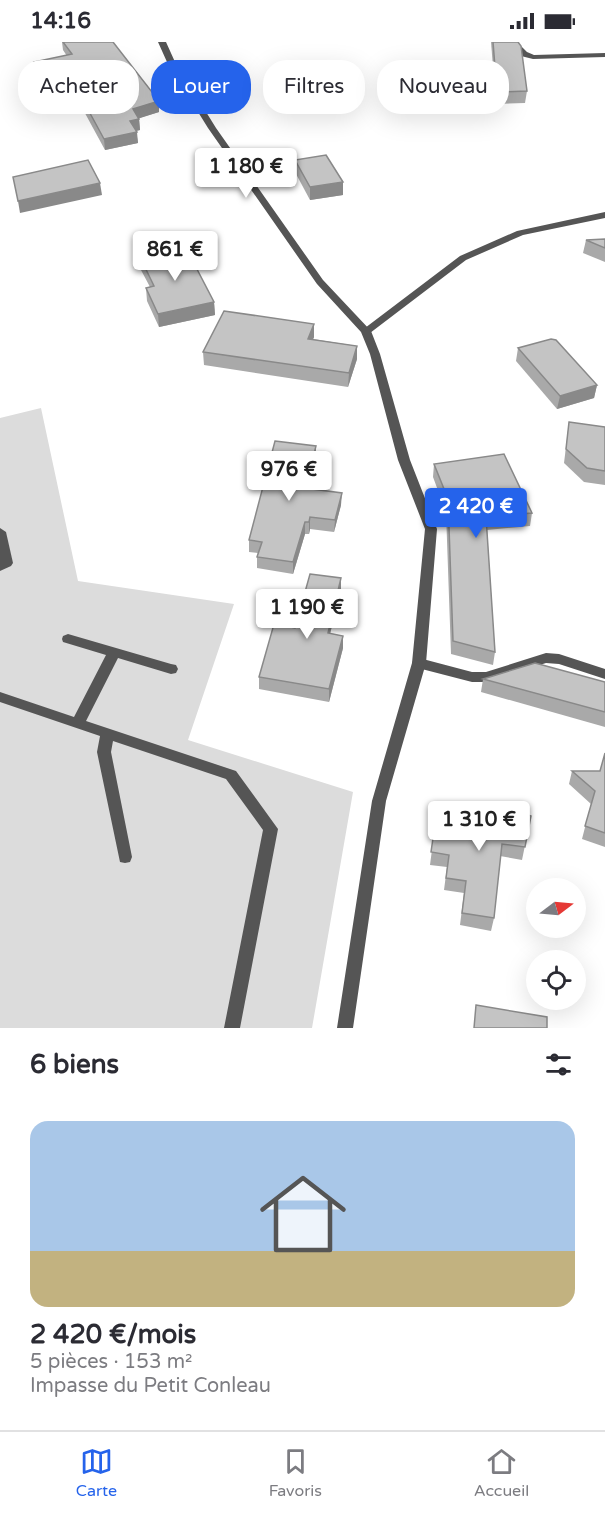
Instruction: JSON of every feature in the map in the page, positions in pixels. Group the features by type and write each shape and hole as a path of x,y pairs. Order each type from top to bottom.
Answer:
{"street":[{"path":"162,42 171,62 212,128 320,282 366,331 375,354 404,460 431,529 419,663 379,801 345,1028"},
{"path":"513,42 524,54 533,57 605,55"},
{"path":"366,331 463,258 520,233 605,215"},
{"path":"0,532 7,563 0,567"},
{"path":"68,639 171,669"},
{"path":"78,723 114,653"},
{"path":"419,663 472,677 486,677 546,658 559,659 605,674"},
{"path":"0,697 231,775 271,829 232,1028"},
{"path":"108,734 104,752 124,856"}],"shaded area":[{"path":"41,408 78,581 234,604 188,740 353,792 312,1028 0,1028 0,418"}],"building":[{"path":"63,42 113,42 127,60 44,60 72,54"},
{"path":"493,42 518,42 521,46 527,91 509,92 509,60 494,60"},
{"path":"139,75 151,91 151,103 139,107"},
{"path":"90,114 136,114 139,119 130,121 137,132 104,139"},
{"path":"326,155 343,182 310,187 295,160"},
{"path":"88,160 100,183 18,201 13,177"},
{"path":"605,239 605,248 586,240"},
{"path":"186,248 214,302 158,314 146,288 154,286 140,257"},
{"path":"224,311 314,324 308,339 357,346 349,373 203,352"},
{"path":"551,339 556,340 597,385 560,396 518,348"},
{"path":"569,422 605,427 605,471 587,468 566,449"},
{"path":"275,441 316,446 305,488 342,493 335,520 310,517 309,522 305,522 293,562 257,557 262,542 249,540"},
{"path":"504,454 532,513 486,517 495,652 453,641 448,499 434,464"},
{"path":"310,574 341,578 328,633 343,636 329,689 259,677 274,624 295,628"},
{"path":"535,663 605,682 605,712 483,679"},
{"path":"605,753 605,833 585,826 595,791 572,771 600,771"},
{"path":"486,802 531,816 525,847 502,844 494,918 462,913 466,881 446,878 449,855 431,852 437,811 485,819"},
{"path":"476,1005 547,1017 547,1028 474,1028"}]}
